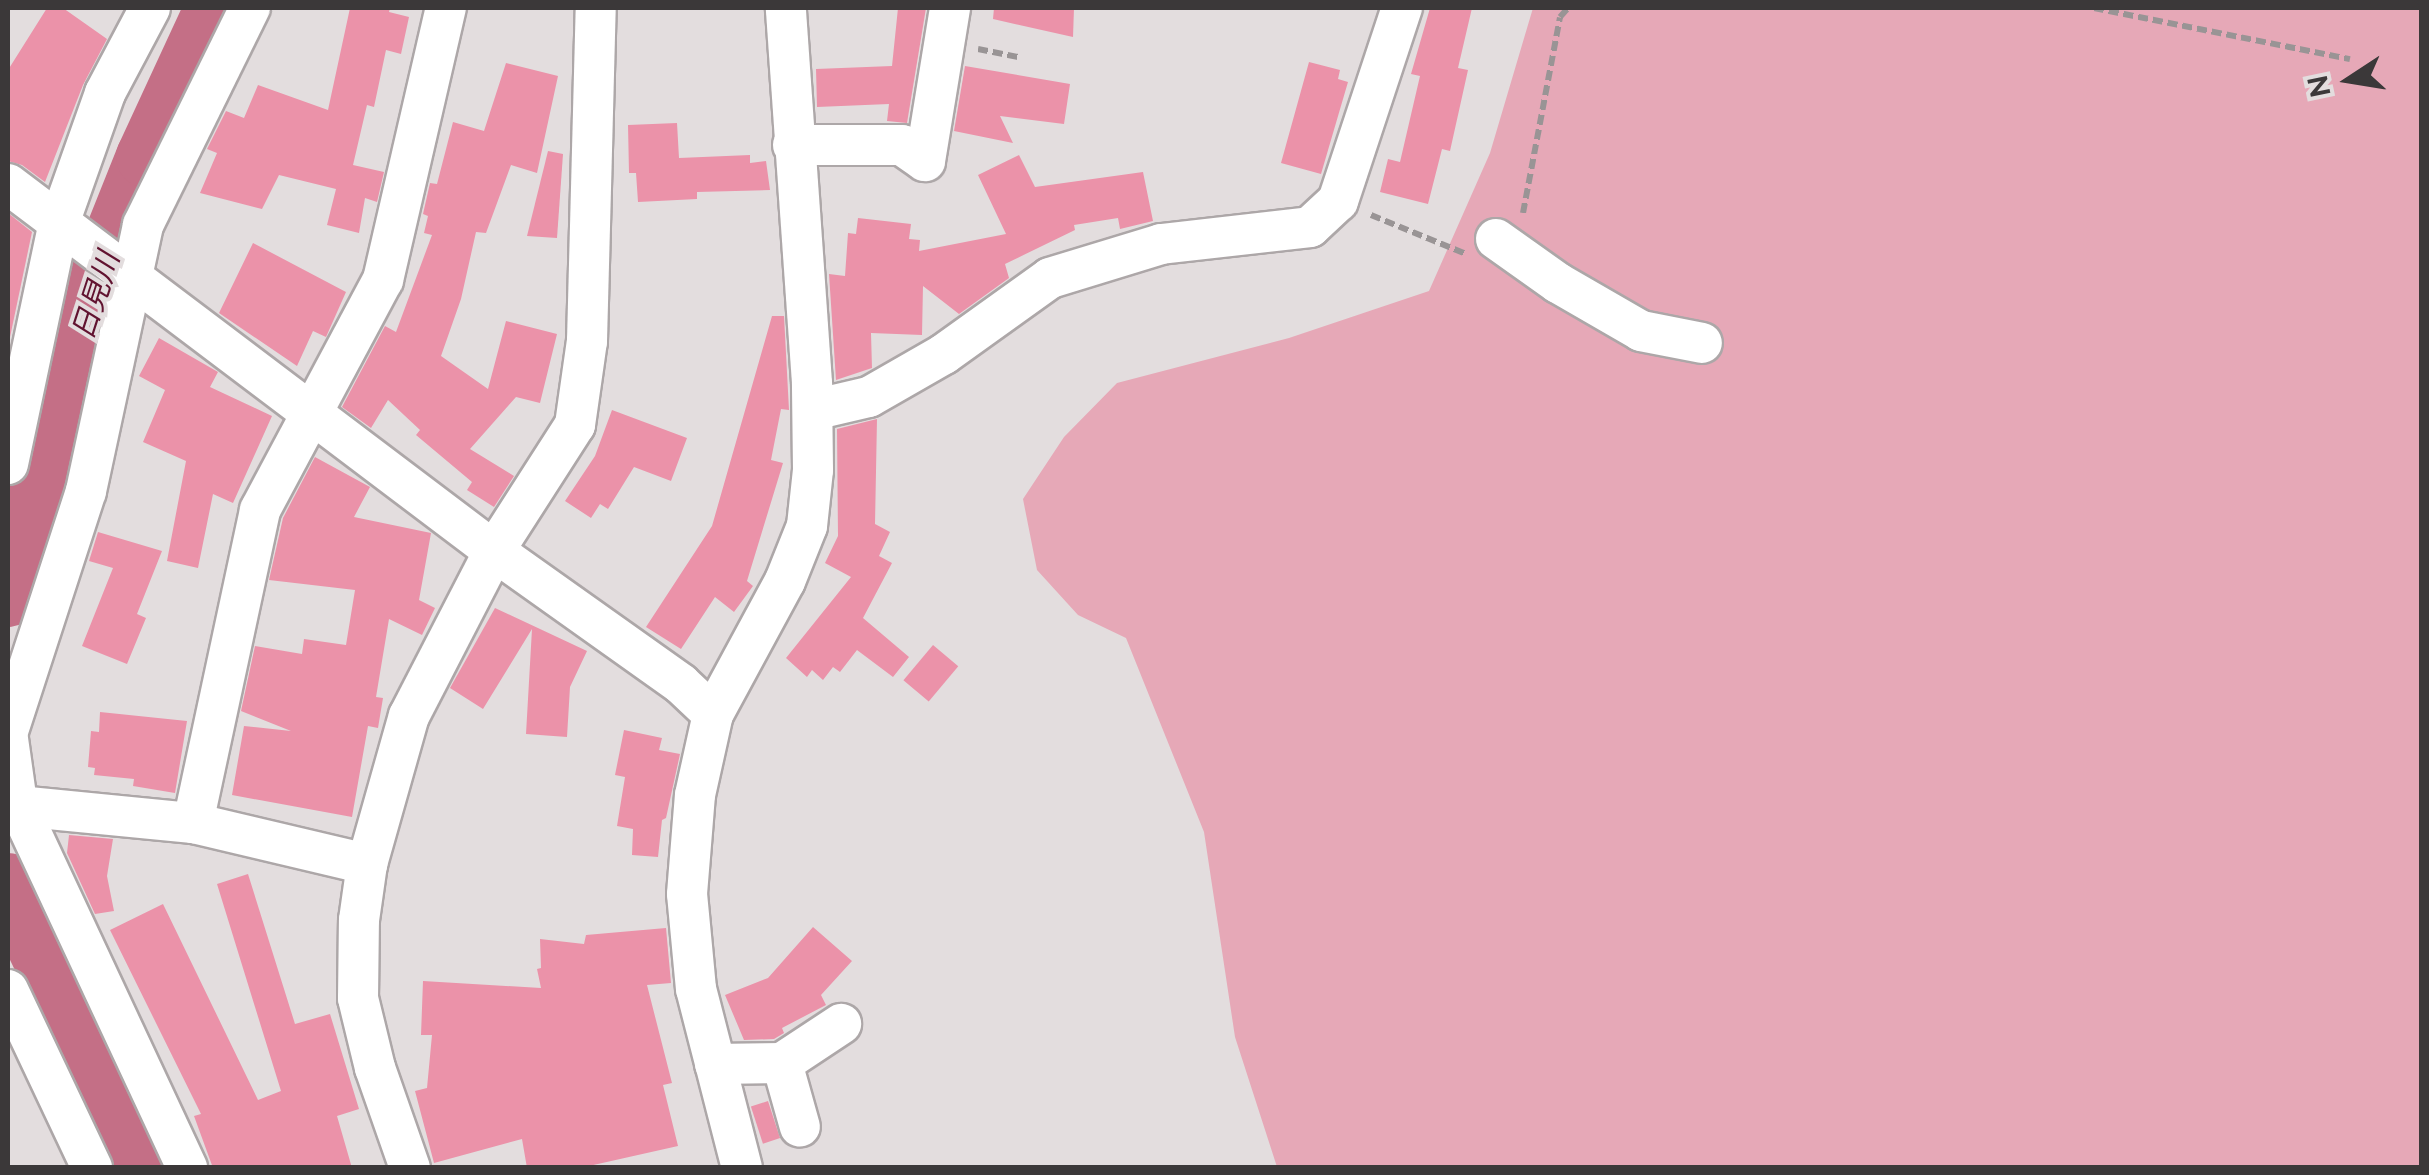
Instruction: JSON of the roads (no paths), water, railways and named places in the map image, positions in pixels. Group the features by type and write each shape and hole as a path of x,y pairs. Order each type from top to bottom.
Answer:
{"street":[{"path":"8,464 14,403 58,226 105,92 150,8"},
{"path":"8,731 86,491 143,225 250,8"},
{"path":"193,823 260,510 383,280 446,8"},
{"path":"410,1168 374,1068 358,998 359,920 367,864 409,716 494,551 575,424 588,341 596,8"},
{"path":"742,1168 696,989 686,894 694,794 713,714 785,582 808,526 813,410 792,144 786,8"},
{"path":"792,144 902,146 925,161 950,8"},
{"path":"813,410 870,397 944,354 1050,278 1161,244 1310,226 1338,202 1402,8"},
{"path":"8,184 58,226 132,276 494,551 681,684 713,714"},
{"path":"1496,239 1640,330 1702,343"},
{"path":"8,739 12,804 187,1168"},
{"path":"12,804 193,823 367,864"},
{"path":"8,990 92,1168"},
{"path":"716,1064 782,1063 841,1024"},
{"path":"782,1063 800,1128"}],"waterway":[{"name":"日見川","path":"8,596 101,272 147,157 216,8"},
{"name":"日見川","path":"8,884 144,1168"}]}
